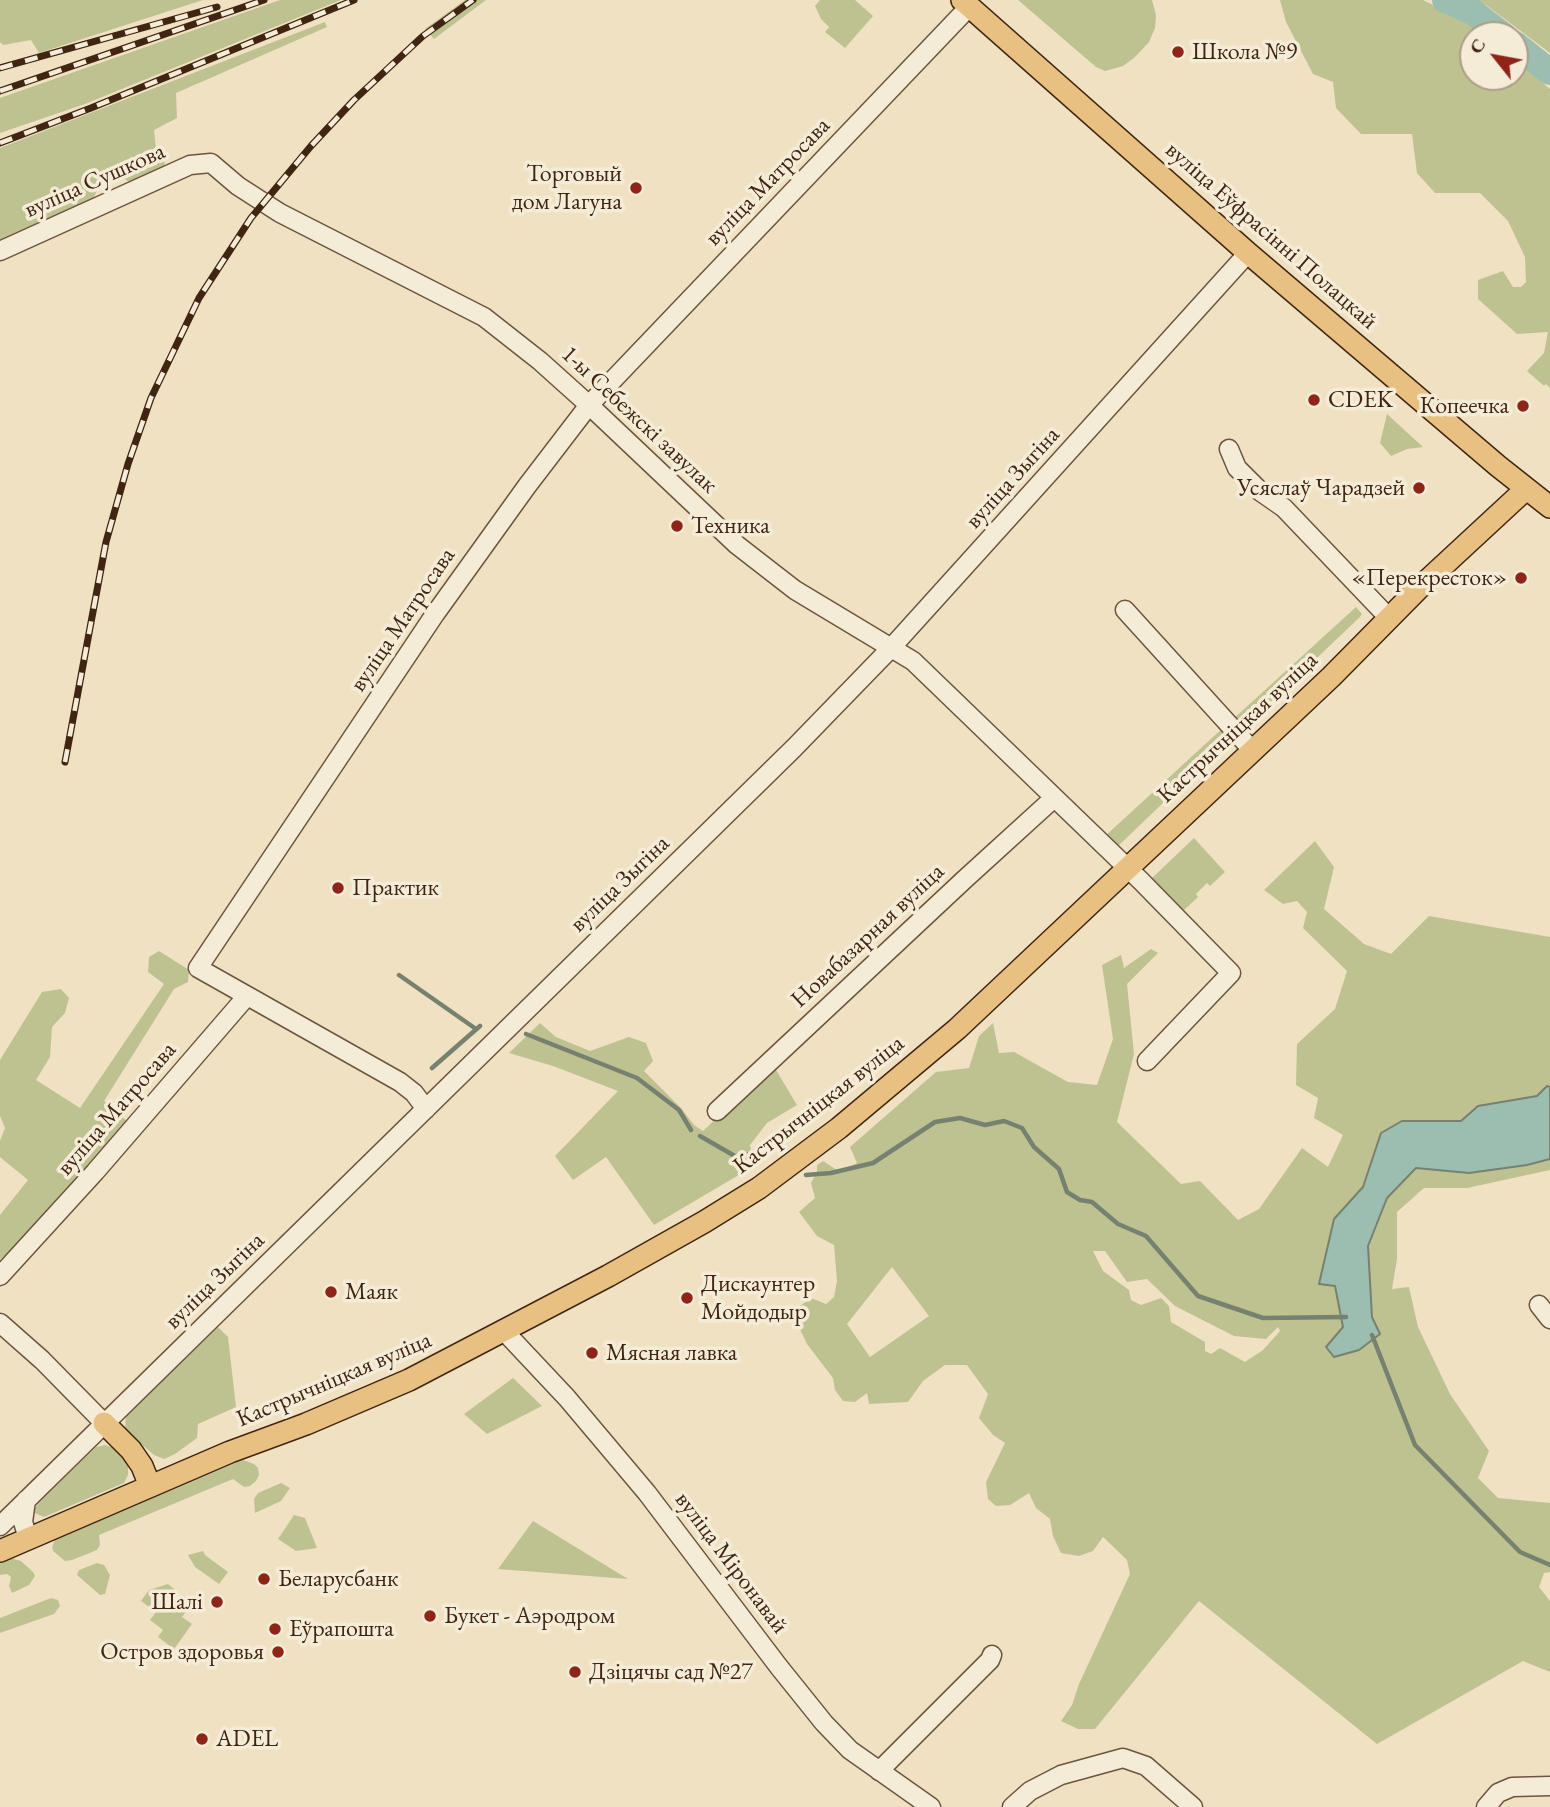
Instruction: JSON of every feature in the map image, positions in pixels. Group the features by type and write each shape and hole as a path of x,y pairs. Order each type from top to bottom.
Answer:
{"main road":[{"name":"вуліца Еўфрасінні Полацкай","path":"965,3 1248,253 1550,507"},
{"name":"Кастрычніцкая вуліца","path":"0,1551 150,1486 373,1396 505,1332 704,1222 759,1188 839,1128 957,1029 1253,751 1436,572 1526,489"},
{"path":"104,1423 131,1450 142,1466 150,1486"}],"street":[{"name":"вуліца Матросава","path":"0,1276 95,1172 247,996 198,968 435,614 527,486 589,405 965,3"},
{"name":"1-ы Себежскі завулак","path":"211,163 238,186 280,213 484,317 540,361 589,405 737,545 795,590 913,661 1231,973 1147,1061"},
{"name":"вуліца Сушкова","path":"0,251 190,165 211,163"},
{"name":"вуліца Зыгіна","path":"0,1525 794,748 891,648 1248,253"},
{"path":"1229,449 1237,468 1261,492 1284,508 1390,619"},
{"path":"1125,610 1253,751"},
{"name":"Новабазарная вуліца","path":"717,1111 1054,799"},
{"path":"247,996 400,1082 414,1093 426,1109"},
{"path":"0,1323 43,1360 104,1423"},
{"name":"вуліца Міронавай","path":"505,1332 567,1398 647,1493 824,1723 850,1750 931,1807"},
{"path":"26,1500 23,1522 28,1538"},
{"path":"879,1771 992,1655"},
{"path":"1012,1807 1030,1791 1061,1775 1123,1758 1146,1766 1193,1807"},
{"path":"1486,1807 1498,1793 1512,1787 1550,1786"}],"green space":[{"path":"0,0 203,0 39,53 31,40 3,45 0,42"},
{"path":"280,0 341,0 85,104 0,133 0,98"},
{"path":"465,0 486,0 434,39 425,29"},
{"path":"820,0 855,0 873,16 845,48 825,32 829,27 821,19 815,6"},
{"path":"1018,0 1152,0 1156,15 1155,28 1149,42 1134,58 1123,66 1105,71 1096,67"},
{"path":"1280,0 1423,0 1465,21 1459,21 1459,91 1529,91 1529,71 1550,89 1550,388 1527,371 1544,353 1548,332 1517,334 1478,299 1478,280 1503,271 1513,287 1521,287 1526,282 1525,257 1508,221 1480,193 1435,193 1417,173 1412,134 1361,134 1336,108 1333,82 1313,74 1286,22"},
{"path":"1473,0 1550,0 1550,53 1529,37 1529,21 1507,21 1486,5"},
{"path":"325,22 327,27 176,93 177,118 154,130 156,149 164,157 165,170 132,184 115,172 102,177 93,200 0,241 0,148"},
{"path":"1387,414 1423,447 1407,449 1391,456 1380,443"},
{"path":"1356,607 1362,614 1360,617 1242,729 1231,721"},
{"path":"1225,726 1232,737 1116,848 1103,838"},
{"path":"1194,838 1225,872 1210,886 1207,883 1196,894 1198,897 1183,911 1152,878"},
{"path":"1315,841 1334,867 1324,909 1364,944 1391,954 1429,916 1550,937 1550,1170 1467,1188 1424,1188 1397,1212 1397,1259 1392,1289 1409,1287 1418,1327 1450,1394 1489,1451 1478,1478 1498,1498 1550,1503 1550,1572 1544,1573 1539,1587 1550,1601 1550,1672 1523,1661 1377,1744 1199,1601 1095,1729 1078,1729 1061,1721 1072,1705 1079,1684 1130,1574 1127,1560 1103,1537 1093,1551 1079,1556 1061,1553 1053,1536 1050,1519 1036,1508 1029,1493 1010,1505 996,1506 988,1499 986,1482 1005,1443 993,1435 979,1418 988,1394 967,1365 945,1365 923,1381 908,1402 869,1404 867,1393 855,1402 843,1401 835,1390 833,1378 807,1344 798,1325 800,1306 811,1298 826,1304 834,1297 837,1281 834,1245 817,1236 799,1212 815,1198 811,1183 817,1172 817,1165 823,1161 840,1172 857,1163 850,1147 936,1072 969,1068 979,1036 993,1023 999,1053 1014,1052 1068,1082 1097,1085 1113,1039 1102,965 1121,955 1124,968 1151,949 1158,953 1127,984 1134,1054 1117,1122 1181,1184 1200,1181 1238,1220 1259,1209 1302,1148 1328,1167 1343,1135 1314,1118 1318,1098 1296,1085 1297,1044 1335,1009 1347,971 1303,928 1307,912 1297,901 1283,904 1264,890","holes":["1093,1251 1105,1251 1127,1282 1147,1279 1175,1306 1234,1336 1266,1339 1278,1327 1280,1331 1263,1350 1245,1362 1220,1348 1211,1354 1205,1351 1205,1342 1171,1322 1169,1306 1161,1298 1141,1305 1131,1300 1129,1290 1103,1271","892,1267 929,1316 870,1357 847,1324"]},
{"path":"159,951 189,970 188,982 174,989 104,1101 115,1108 127,1122 65,1193 9,1253 0,1259 0,1215 28,1180 0,1157 0,1141 5,1128 0,1116 0,1060 42,992 61,989 69,998 65,1013 52,1027 50,1057 36,1080 80,1108 164,984 148,972 149,957"},
{"path":"540,1023 556,1037 590,1051 629,1037 646,1043 653,1061 644,1071 694,1125 703,1131 773,1065 797,1105 767,1123 750,1145 754,1166 654,1225 606,1157 573,1180 555,1156 618,1091 553,1066 509,1053"},
{"path":"218,1327 228,1337 236,1407 198,1424 197,1438 175,1454 164,1459 154,1455 125,1430 126,1415"},
{"path":"513,1378 542,1406 487,1434 464,1414"},
{"path":"105,1445 123,1455 128,1465 128,1475 124,1483 44,1517 35,1513 39,1502 96,1447"},
{"path":"243,1460 258,1468 259,1475 250,1486 244,1487 233,1479 99,1535 100,1545 97,1550 72,1560 65,1561 53,1551 55,1540"},
{"path":"281,1483 290,1488 281,1501 255,1513 254,1499 258,1493"},
{"path":"294,1515 305,1518 317,1548 296,1551 278,1539"},
{"path":"533,1521 628,1579 498,1569"},
{"path":"203,1551 228,1572 219,1584 195,1567 188,1555"},
{"path":"11,1558 21,1561 35,1576 29,1585 12,1593 9,1586 11,1577 7,1574 0,1575 0,1563"},
{"path":"97,1563 104,1565 110,1575 105,1594 100,1595 77,1575 79,1570"},
{"path":"168,1584 179,1593 174,1600 187,1610 182,1617 192,1624 174,1649 158,1637 163,1630 150,1620 156,1612 141,1601 149,1590"},
{"path":"51,1598 58,1600 60,1606 54,1614 0,1633 0,1618"}],"shaded area":[{"path":"1547,1086 1550,1087 1550,1159 1469,1173 1416,1168 1387,1198 1368,1246 1372,1317 1380,1334 1359,1350 1334,1357 1326,1347 1343,1327 1335,1286 1319,1284 1334,1219 1363,1187 1381,1133 1402,1121 1461,1121 1478,1106 1537,1096"}],"waterway":[{"path":"1445,0 1473,12 1485,21"},
{"path":"1529,55 1550,72"},
{"path":"399,975 476,1029"},
{"path":"432,1068 480,1026"},
{"path":"526,1034 637,1078 679,1110 691,1130"},
{"path":"806,1175 831,1173 873,1163 935,1122 960,1118 985,1125 1004,1121 1022,1128 1034,1147 1059,1169 1067,1192 1080,1200 1092,1202 1118,1224 1146,1236 1198,1296 1263,1318 1346,1317"},
{"path":"700,1136 740,1159 752,1152 758,1153"},
{"path":"1372,1335 1415,1445 1520,1552 1550,1565"}],"railway":[{"path":"0,91 264,0"},
{"path":"0,143 354,0"},
{"path":"65,762 106,542 128,464 151,398 199,298 251,218 311,146 354,100 423,36 473,0"},
{"path":"0,68 217,7"}],"place":[{"name":"Школа №9","path":"1178,52"},
{"name":"Торговый дом Лагуна","path":"636,188"},
{"name":"CDEK","path":"1314,400"},
{"name":"Копеечка","path":"1523,406"},
{"name":"Усяслаў Чарадзей","path":"1419,488"},
{"name":"Техника","path":"677,526"},
{"name":"«Перекресток»","path":"1521,578"},
{"name":"Практик","path":"338,888"},
{"name":"Маяк","path":"331,1292"},
{"name":"Дискаунтер Мойдодыр","path":"687,1298"},
{"name":"Мясная лавка","path":"592,1353"},
{"name":"Беларусбанк","path":"264,1579"},
{"name":"Шалі","path":"217,1602"},
{"name":"Букет - Аэродром","path":"430,1616"},
{"name":"Еўрапошта","path":"275,1629"},
{"name":"Остров здоровья","path":"278,1652"},
{"name":"Дзіцячы сад №27","path":"575,1672"},
{"name":"ADEL","path":"202,1739"}]}
